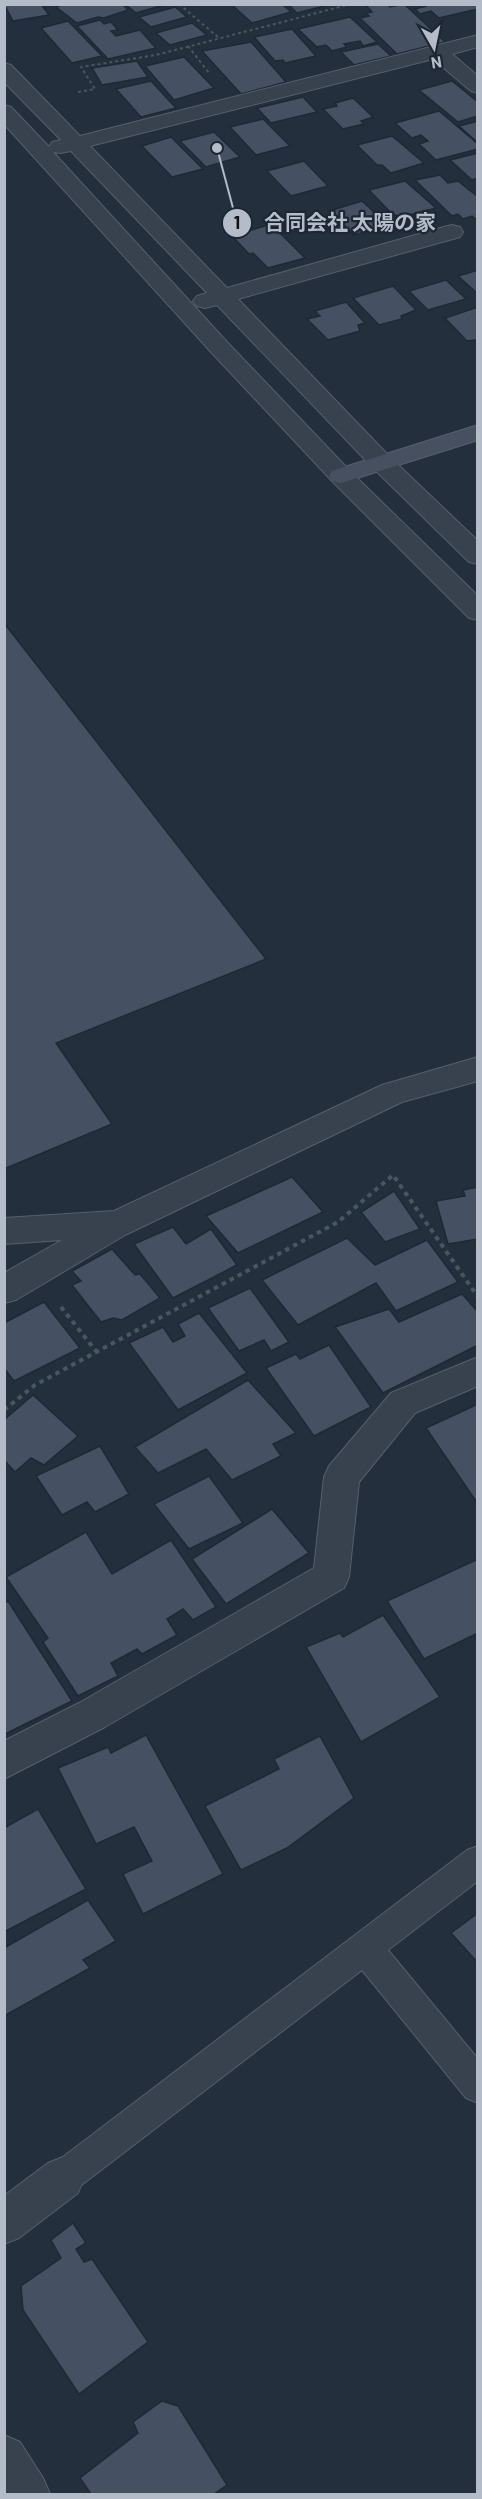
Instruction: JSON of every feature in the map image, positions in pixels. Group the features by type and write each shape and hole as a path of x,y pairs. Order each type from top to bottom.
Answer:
{"street":[{"path":"42,152 477,41"},
{"path":"437,52 477,87"},
{"path":"4,69 77,142 382,463 477,556"},
{"path":"4,101 30,94"},
{"path":"4,111 340,476 477,612"},
{"path":"183,307 452,232"},
{"path":"340,476 477,432"},
{"path":"4,1290 118,1224 393,1093 477,1069"},
{"path":"4,1231 118,1224"},
{"path":"4,1761 92,1715 331,1577 342,1477 404,1403 477,1371"},
{"path":"4,2223 63,2178"},
{"path":"4,2458 27,2494"}],"lane":[{"path":"63,2178 477,1861"},
{"path":"364,1947 477,2086"}],"path":[{"path":"179,4 220,38"},
{"path":"77,93 95,89 81,67 156,55 351,4"},
{"path":"4,1410 35,1385 338,1222 393,1175 477,1297"},
{"path":"34,1273 96,1351"}],"building":[{"path":"4,4 41,4 49,15 13,21"},
{"path":"64,4 122,4 128,10 104,18 98,17 77,23 56,7"},
{"path":"125,4 167,4 136,13"},
{"path":"282,4 291,12 252,23 232,5"},
{"path":"288,4 327,4 328,5 297,13"},
{"path":"365,4 387,4 390,7 404,4 445,42 397,54 360,18 369,16 366,13 372,12"},
{"path":"424,4 478,4 478,9 439,18 431,11 420,14 415,9 426,6"},
{"path":"175,7 187,17 151,27 139,17"},
{"path":"350,17 377,42 363,46 360,41 344,44 347,47 332,51 326,45 317,47 298,29"},
{"path":"100,20 104,24 111,22 118,30 111,31 116,36 140,30 156,48 108,59 77,26"},
{"path":"68,21 102,56 72,63 41,28"},
{"path":"192,23 207,35 170,45 156,33"},
{"path":"292,29 316,56 285,63 283,60 275,61 254,37"},
{"path":"251,42 286,82 241,94 202,51"},
{"path":"378,44 391,56 354,65 341,52"},
{"path":"184,57 214,88 174,100 145,66"},
{"path":"137,61 148,77 102,85 92,68"},
{"path":"151,81 176,108 141,117 116,89"},
{"path":"452,81 478,102 478,116 458,122 419,90"},
{"path":"303,97 317,112 271,123 257,108"},
{"path":"353,98 373,117 361,121 364,124 343,129 323,109 337,106 335,103"},
{"path":"439,111 478,144 478,149 436,160 419,144 428,141 421,135 412,138 395,123"},
{"path":"263,119 290,146 256,155 230,127"},
{"path":"478,121 478,143 459,126"},
{"path":"214,132 240,157 206,167 180,141"},
{"path":"392,136 424,163 391,173 382,165 377,165 357,145"},
{"path":"171,137 203,169 172,177 142,146"},
{"path":"478,153 478,178 472,180 450,160"},
{"path":"304,161 328,186 291,196 267,171"},
{"path":"440,175 448,183 458,181 478,197 478,221 472,216 463,219 458,214 452,216 415,180"},
{"path":"405,181 436,208 401,217 392,214 369,190"},
{"path":"362,201 388,225 354,235 329,211"},
{"path":"271,224 305,258 268,268 253,253 249,254 232,236"},
{"path":"478,270 478,294 458,276"},
{"path":"446,280 466,299 428,310 409,291"},
{"path":"393,286 416,310 401,316 402,319 379,325 353,298"},
{"path":"346,302 365,323 358,325 360,331 328,340 307,319 320,316 315,311"},
{"path":"478,307 478,342 467,341 445,318"},
{"path":"4,623 266,959 56,1043 112,1124 4,1169"},
{"path":"292,1177 323,1212 238,1253 206,1216"},
{"path":"478,1187 478,1239 448,1244 436,1201 465,1196 463,1190"},
{"path":"394,1191 420,1229 385,1242 361,1212"},
{"path":"173,1227 186,1244 211,1229 237,1265 173,1298 134,1244"},
{"path":"347,1238 375,1265 427,1240 458,1282 396,1311 376,1283 298,1325 262,1280"},
{"path":"112,1249 135,1275 140,1274 160,1298 122,1320 113,1318 101,1322 72,1285 81,1281 72,1271"},
{"path":"250,1288 289,1342 271,1351 264,1340 239,1351 208,1308"},
{"path":"462,1294 478,1312 478,1345 383,1393 335,1327 389,1309 399,1322"},
{"path":"44,1302 80,1348 14,1381 4,1368 4,1323"},
{"path":"199,1313 247,1373 178,1410 129,1343 163,1327 173,1342 185,1336 178,1324"},
{"path":"329,1345 371,1407 314,1436 266,1368 296,1354 300,1359"},
{"path":"248,1380 296,1433 273,1444 281,1456 232,1480 206,1449 158,1473 135,1447"},
{"path":"33,1395 78,1436 44,1465 31,1458 15,1472 4,1460 4,1420"},
{"path":"478,1404 478,1504 426,1428"},
{"path":"100,1446 129,1494 95,1512 87,1502 62,1515 36,1476"},
{"path":"209,1476 243,1523 189,1549 154,1504"},
{"path":"272,1509 309,1553 226,1604 192,1559"},
{"path":"86,1532 112,1574 171,1540 216,1607 193,1620 183,1609 167,1619 177,1635 142,1654 137,1649 111,1663 118,1676 78,1696 43,1642 48,1638 6,1577"},
{"path":"478,1559 478,1633 424,1659 387,1601"},
{"path":"8,1601 72,1701 5,1734 4,1603"},
{"path":"383,1615 440,1697 361,1742 306,1647 340,1633 343,1637"},
{"path":"146,1735 223,1874 143,1914 123,1874 152,1861 134,1827 96,1844 58,1768 108,1747 111,1753"},
{"path":"320,1736 354,1798 287,1848 241,1870 205,1806 279,1769 274,1759"},
{"path":"38,1809 86,1889 4,1932 4,1828"},
{"path":"88,1900 116,1941 83,1960 90,1968 4,2016 4,1948"},
{"path":"478,1913 478,1963 451,1933"},
{"path":"73,2223 86,2243 76,2249 84,2262 92,2259 148,2342 79,2394 23,2310 21,2286 61,2258 51,2240"},
{"path":"162,2401 178,2406 227,2485 214,2494 91,2494 80,2478 138,2433 133,2422"}],"place":[{"name":"合同会社 太陽の家","path":"217,148"}]}
